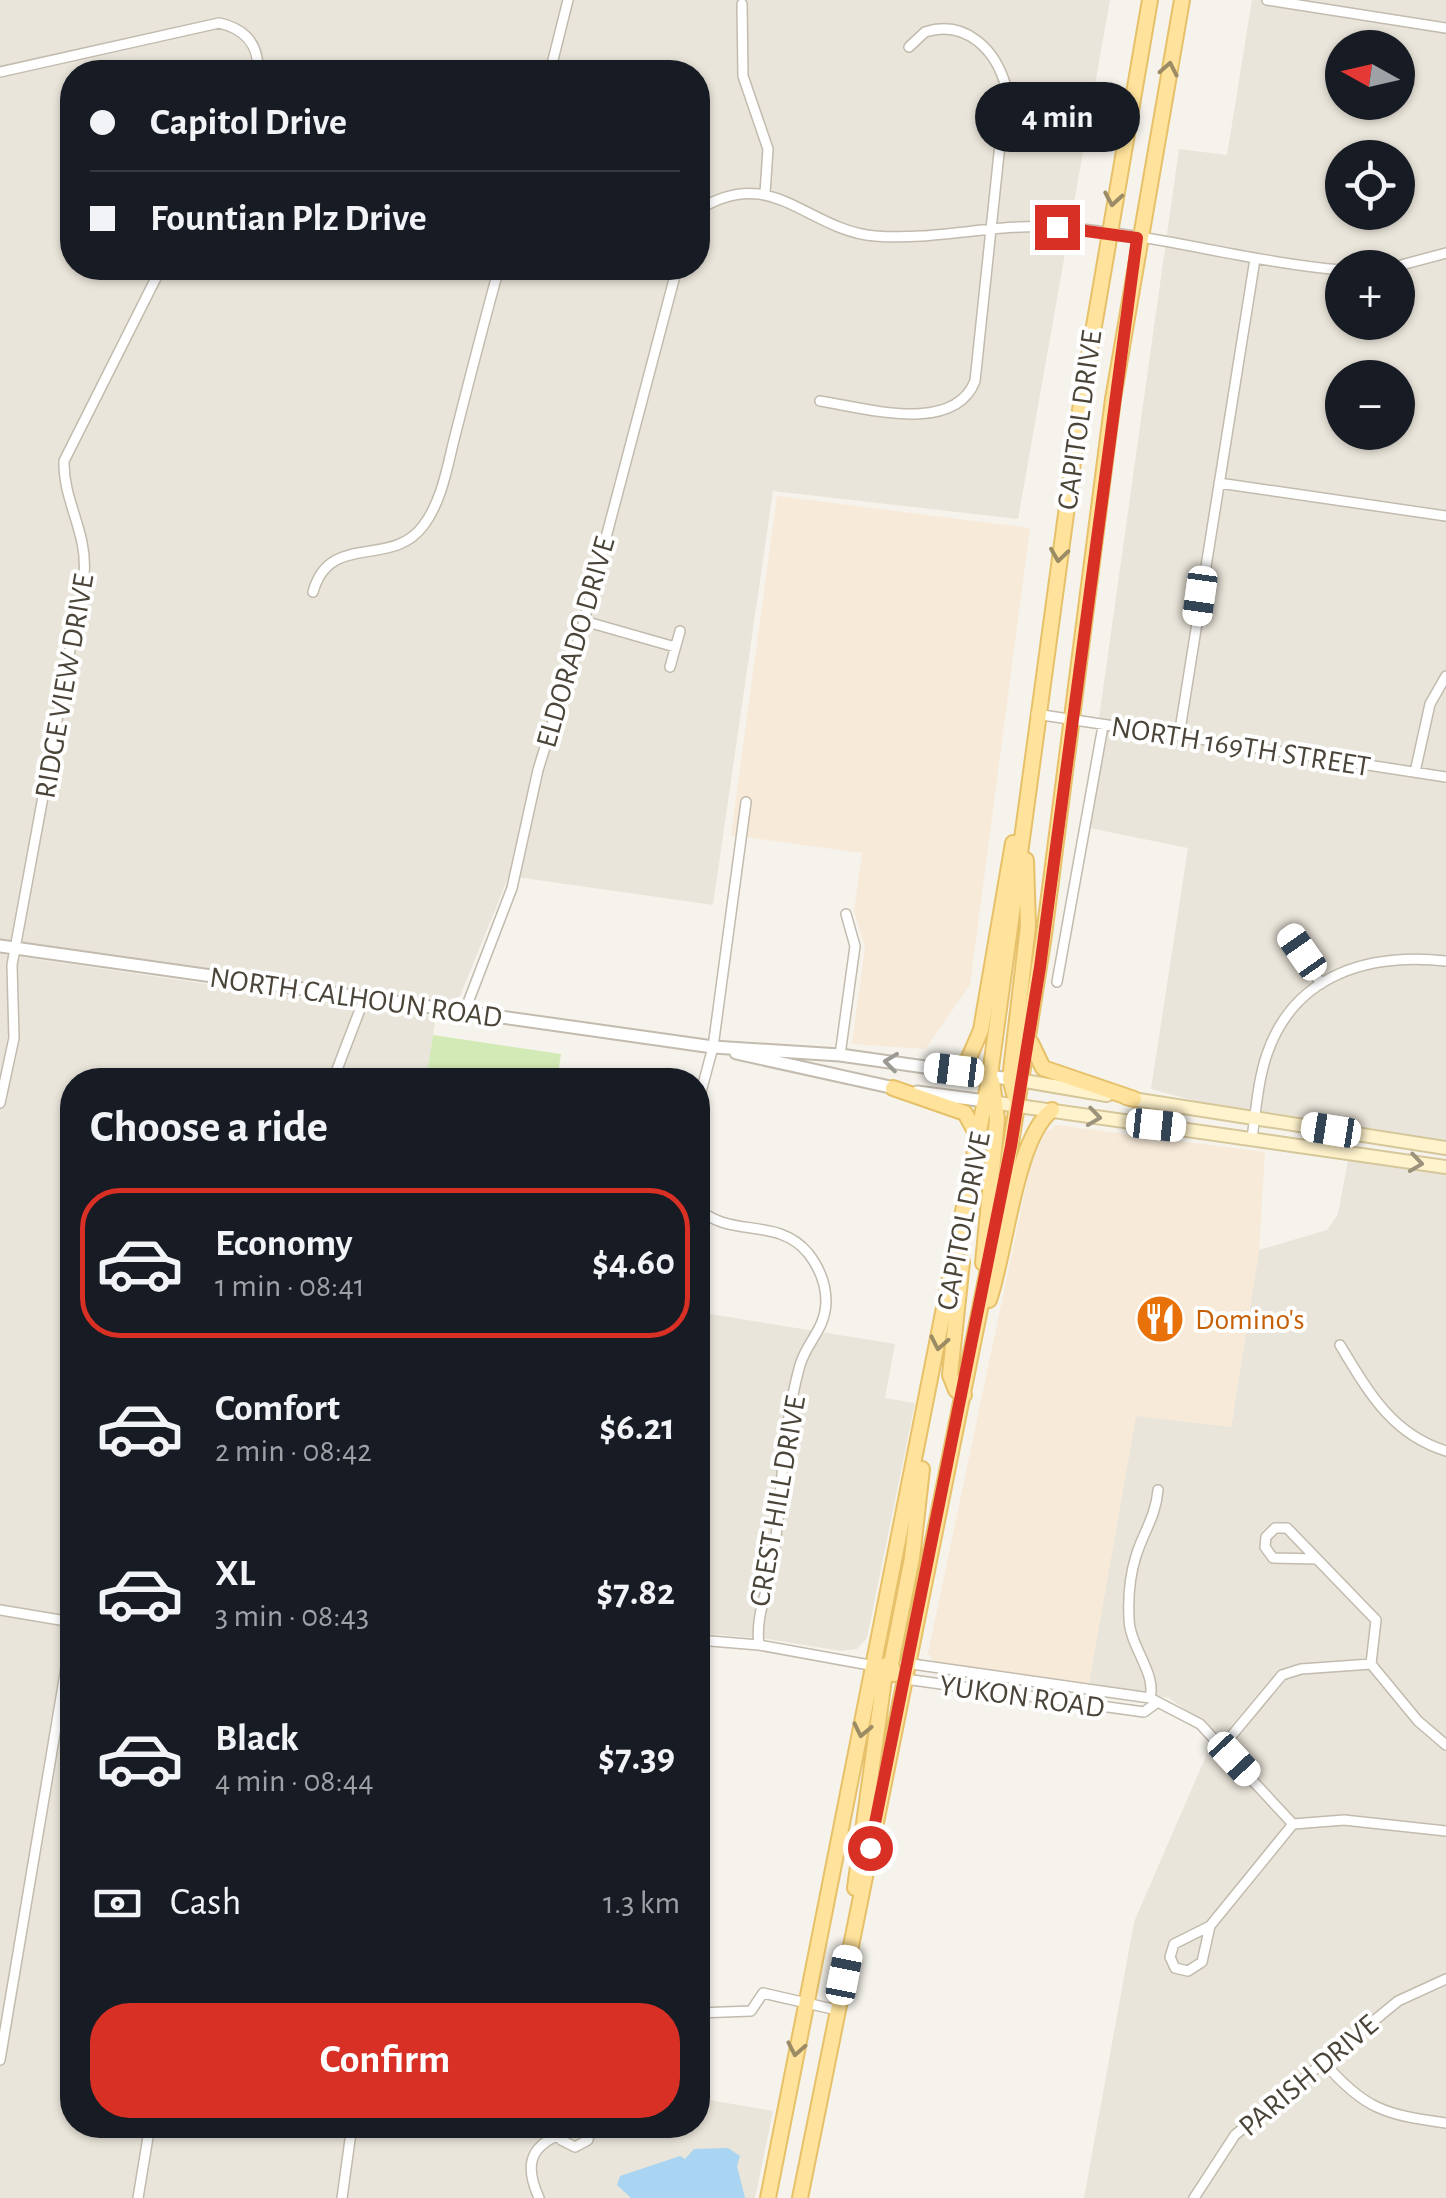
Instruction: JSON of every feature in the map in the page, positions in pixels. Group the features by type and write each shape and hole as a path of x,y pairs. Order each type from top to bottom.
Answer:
{"main road":[{"name":"CAPITOL DRIVE","path":"990,1076 1036,714 1108,233 1150,0"},
{"name":"CAPITOL DRIVE","path":"1016,1080 1030,1030 1137,238 1182,0"},
{"path":"954,1070 968,1060 982,1030 1030,764"},
{"path":"1018,1106 1016,1080 1028,926 1023,835"},
{"path":"1030,1030 1034,1056 1043,1068 1134,1099"},
{"path":"981,1307 992,1102 990,1076"},
{"name":"NORTH CALHOUN ROAD","path":"1016,1080 1446,1148"},
{"path":"893,1088 965,1112 979,1140"},
{"name":"CAPITOL DRIVE","path":"769,2198 805,2003 890,1671 912,1558 926,1408 979,1140 992,1102"},
{"name":"NORTH CALHOUN ROAD","path":"992,1102 1446,1167"},
{"name":"CAPITOL DRIVE","path":"890,1671 909,1662 1018,1106"},
{"path":"974,1343 1003,1260 1024,1154 1038,1126 1052,1110"},
{"path":"961,1231 962,1292 950,1375 956,1390 964,1395"},
{"path":"800,2198 849,1954 867,1778 890,1671"}],"street":[{"path":"553,60 568,0"},
{"path":"1267,0 1446,28"},
{"path":"742,4 743,76 768,149 765,194"},
{"path":"0,72 211,24 238,29 250,38 258,60"},
{"path":"820,401 940,414 966,398 978,363 1007,101 999,64 978,40 949,29 925,32 909,48"},
{"path":"710,205 736,195 765,194 790,201 832,224 871,236 1057,227 1325,268"},
{"path":"1415,261 1446,253"},
{"path":"1179,736 1255,259"},
{"name":"RIDGE VIEW DRIVE","path":"0,1103 12,1050 12,968 84,574 85,544 66,486 64,461 155,280"},
{"path":"314,592 318,574 338,557 395,546 427,522 441,486 495,280"},
{"name":"ELDORADO DRIVE","path":"464,1013 468,994 512,888 538,770 584,621 674,280"},
{"path":"1219,483 1446,516"},
{"path":"584,621 675,647"},
{"path":"670,667 680,630"},
{"path":"1416,772 1430,704 1446,676"},
{"name":"NORTH 169TH STREET","path":"1036,714 1446,777"},
{"path":"1057,982 1103,726"},
{"path":"708,1068 746,802"},
{"path":"840,1056 855,946 846,914"},
{"path":"1290,934 1321,984"},
{"name":"NORTH CALHOUN ROAD","path":"0,946 713,1048 840,1056 1016,1080"},
{"path":"1252,1138 1274,1038 1282,1024 1321,984 1368,961 1446,961"},
{"path":"338,1068 364,998"},
{"name":"NORTH CALHOUN ROAD","path":"713,1048 893,1088 992,1102"},
{"path":"0,1049 12,1050"},
{"name":"CREST HILL DRIVE","path":"710,1215 733,1227 766,1228 796,1241 822,1276 826,1297 819,1337 801,1361 780,1463 778,1519 772,1568 759,1609 758,1645"},
{"path":"1340,1344 1386,1416 1419,1440 1446,1451"},
{"path":"1153,1701 1153,1684 1131,1637 1129,1603 1135,1558 1152,1524 1158,1490"},
{"path":"1316,1560 1273,1558 1265,1547 1266,1536 1275,1528 1287,1528 1372,1612 1377,1634 1371,1664"},
{"path":"0,1610 60,1620"},
{"name":"YUKON ROAD","path":"710,1641 758,1645 890,1671 1144,1712 1153,1701"},
{"name":"YUKON ROAD","path":"909,1662 1153,1701 1186,1713 1224,1746 1293,1824"},
{"path":"1371,1664 1418,1721 1446,1745"},
{"path":"1224,1746 1282,1676 1300,1669 1371,1664"},
{"path":"0,2060 60,1703"},
{"path":"1210,1926 1202,1962 1188,1972 1175,1968 1170,1957 1174,1944 1210,1926 1293,1824 1344,1820 1446,1831"},
{"name":"PARISH DRIVE","path":"1194,2198 1235,2135 1398,2000 1446,1978"},
{"path":"710,2012 751,2012 763,1994 838,2010"},
{"path":"1324,2061 1369,2106 1392,2115 1446,2123"},
{"path":"138,2198 148,2138"},
{"path":"342,2198 350,2138"},
{"path":"539,2198 530,2177 533,2152 546,2138"},
{"path":"562,2138 564,2144 580,2146 587,2138"}],"shaded area":[{"path":"0,0 1110,0 1018,519 773,491 713,905 509,876 460,996 446,1004 0,940"},
{"path":"1252,0 1446,0 1446,1142 1203,1103 1151,1089 1188,848 1089,828 1109,722 1099,718 1179,149 1227,155"},
{"path":"777,496 1030,528 970,985 925,1049 852,1044 865,947 854,911 862,853 731,835"},
{"path":"0,954 436,1017 428,1068 60,1068 60,2138 710,2138 710,2100 773,2111 755,2198 0,2198"},
{"path":"1056,1125 1265,1152 1259,1250 1231,1427 1136,1416 1089,1683 933,1661 928,1653 1030,1167 1045,1133"},
{"path":"1348,1160 1446,1174 1446,2198 1084,2198 1134,1922 1216,1733 1169,1698 1089,1683 1136,1415 1231,1427 1259,1250 1327,1230 1338,1214"},
{"path":"710,1314 895,1344 885,1398 915,1403 867,1638 857,1649 841,1651 710,1634"}],"green space":[{"path":"433,1035 561,1054 559,1068 428,1068"}],"water":[{"path":"728,2148 740,2156 737,2166 745,2198 631,2198 617,2185 620,2176 680,2156 685,2159 694,2149"}],"place":[{"name":"Domino's","path":"1160,1319"}],"route":[{"path":"870,1848 1011,1146 1040,967 1112,399 1137,238 1057,227"}]}
